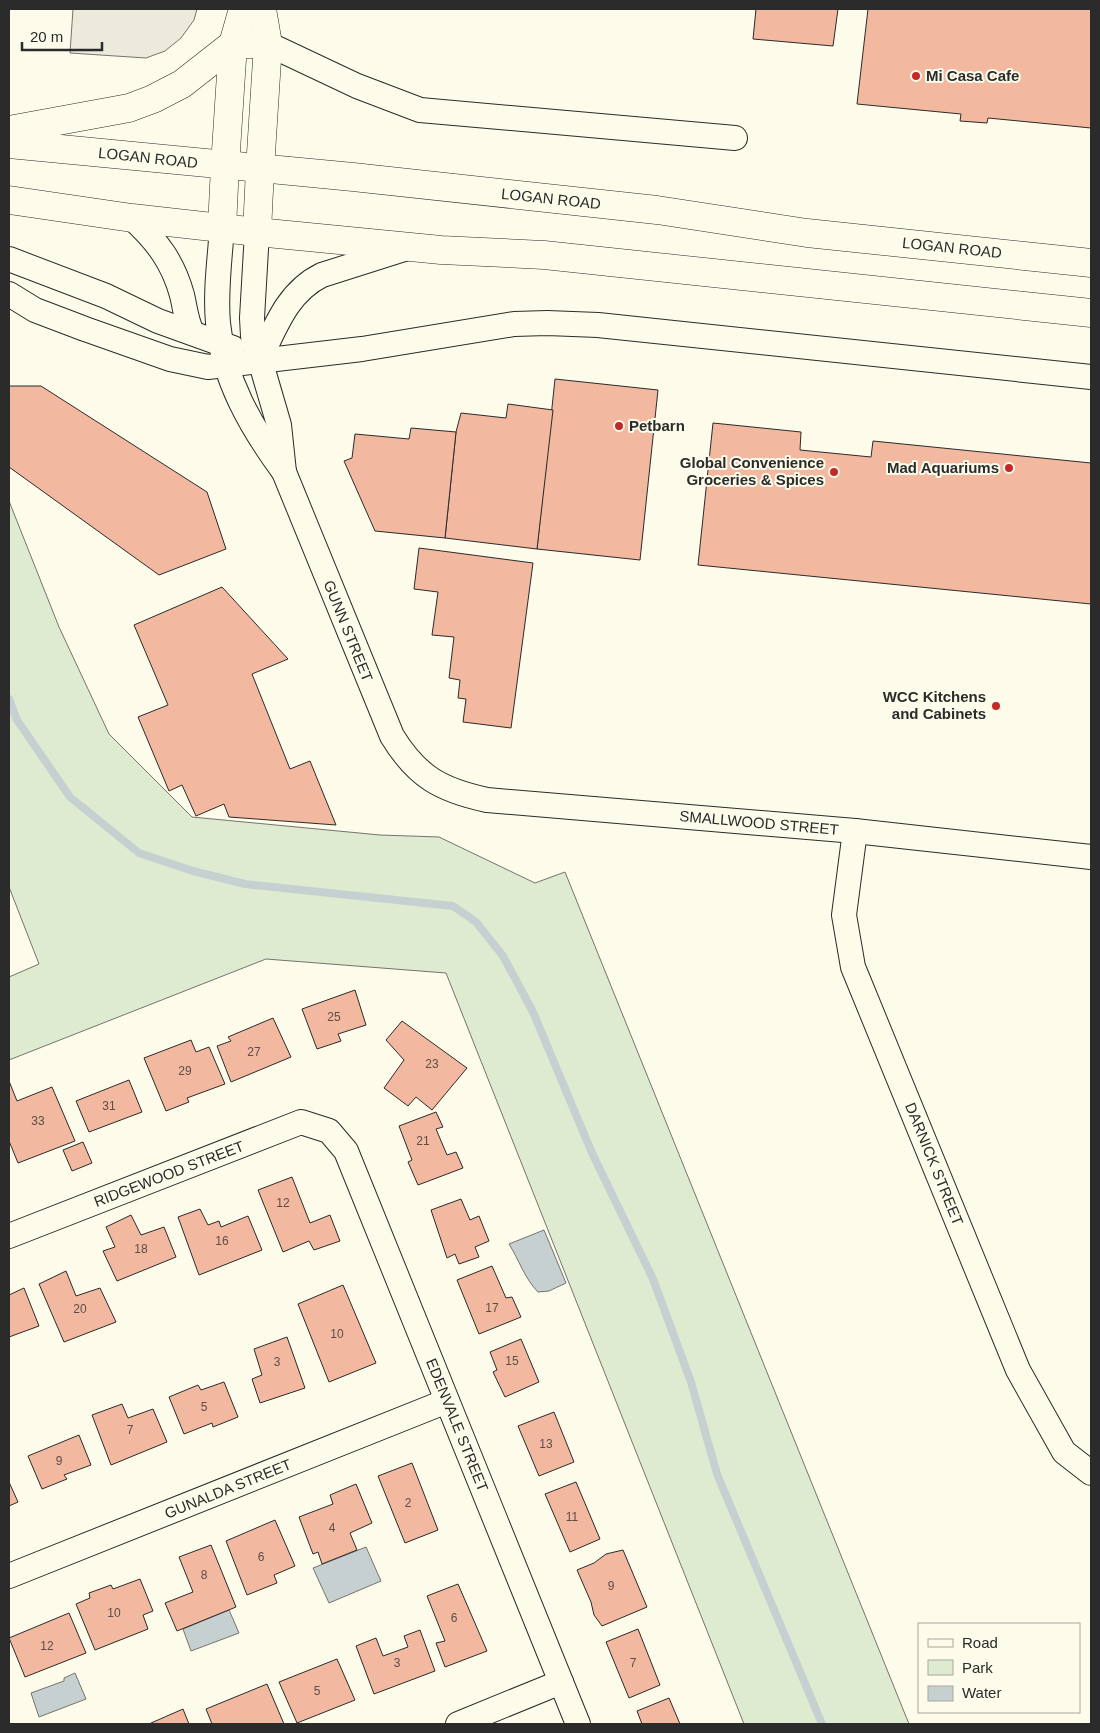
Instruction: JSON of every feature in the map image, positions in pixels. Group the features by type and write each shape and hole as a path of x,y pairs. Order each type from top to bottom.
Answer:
{"main road":[{"path":"222,227 233,44 243,9"},
{"path":"257,232 268,44 262,9"},
{"path":"9,130 114,112 148,101 190,79 233,44 268,44"},
{"name":"LOGAN ROAD","path":"9,144 648,209 807,233 1091,263"},
{"path":"9,200 132,218 257,232 411,247 544,255 1091,313"}],"street":[{"path":"268,44 357,86 420,110 735,138"},
{"path":"132,218 156,242 170,261 177,278 192,332"},
{"name":"GUNN STREET","path":"222,227 218,312 224,354 239,400 251,424 284,472 392,736 406,759 429,779"},
{"name":"GUNN STREET","path":"257,232 252,318 255,345 279,425 284,472"},
{"path":"259,361 286,306 310,282 322,276 411,247"},
{"path":"9,259 106,296 158,321 192,332 224,354 259,361 362,349 499,326 547,323 626,328 1091,377"},
{"path":"9,294 46,315 170,359 192,365 224,354"},
{"name":"SMALLWOOD STREET","path":"429,779 457,793 487,800 855,831 1091,857"},
{"name":"DARNICK STREET","path":"855,831 844,915 853,967 1018,1370 1064,1452 1091,1473"},
{"name":"RIDGEWOOD STREET","path":"9,1236 301,1122 329,1131"},
{"name":"EDENVALE STREET","path":"329,1131 346,1151 578,1724"},
{"name":"GUNALDA STREET","path":"9,1576 448,1401"},
{"path":"458,1724 561,1682"}],"green space":[{"path":"9,501 59,627 109,734 192,817 380,835 439,837 535,883 565,872 909,1724 744,1724 446,973 266,959 9,1060 9,977 39,964 9,887"}],"shaded area":[{"path":"73,9 197,9 194,20 181,38 165,51 146,58 70,53"}],"water":[{"path":"544,1230 566,1283 549,1291 538,1292 533,1287 509,1244"},
{"path":"366,1547 381,1581 329,1603 313,1568"},
{"path":"229,1610 239,1633 191,1651 183,1629"},
{"path":"75,1673 86,1699 39,1717 31,1693 64,1681 64,1678"}],"building":[{"path":"756,9 838,9 833,46 753,39"},
{"path":"868,9 1091,9 1091,128 988,118 987,123 960,121 961,114 857,104"},
{"path":"555,379 658,390 640,560 537,549"},
{"path":"9,386 41,386 207,492 226,549 159,575 9,467"},
{"path":"508,404 553,410 537,549 445,538 456,432 461,413 506,418"},
{"path":"713,423 801,432 800,450 871,457 873,441 1091,463 1091,604 698,565"},
{"path":"411,428 456,432 445,538 375,531 344,461 352,458 355,434 409,439"},
{"path":"419,548 533,563 511,728 463,722 466,699 458,698 460,680 449,678 454,637 432,635 438,592 414,589"},
{"path":"222,587 288,659 252,674 290,769 310,761 336,825 229,817 224,804 196,816 182,785 169,791 138,717 168,705 134,625"},
{"path":"355,990 366,1025 338,1034 341,1041 317,1049 302,1009"},
{"path":"273,1018 291,1057 231,1082 217,1046 231,1041 228,1037"},
{"path":"402,1021 467,1068 432,1110 416,1097 408,1106 384,1088 404,1060 386,1040"},
{"path":"191,1040 196,1052 209,1047 225,1084 187,1098 189,1102 166,1111 144,1058"},
{"path":"129,1080 142,1112 89,1132 76,1101"},
{"path":"9,1081 17,1101 52,1087 75,1141 18,1163 9,1141"},
{"path":"436,1112 443,1127 436,1129 447,1155 456,1152 463,1168 418,1185 408,1162 412,1160 399,1126"},
{"path":"83,1142 92,1163 72,1171 63,1150"},
{"path":"292,1177 310,1223 330,1215 340,1241 314,1250 309,1241 283,1252 258,1190"},
{"path":"461,1199 470,1220 479,1216 489,1241 475,1247 479,1257 459,1264 455,1254 447,1258 431,1210"},
{"path":"200,1209 208,1225 219,1221 221,1227 248,1216 262,1250 199,1275 178,1217"},
{"path":"131,1215 141,1235 164,1227 176,1257 117,1281 103,1251 115,1247 106,1227"},
{"path":"492,1266 506,1298 512,1297 521,1317 479,1334 457,1280"},
{"path":"66,1271 76,1296 100,1288 116,1322 64,1342 39,1284"},
{"path":"343,1285 376,1363 329,1382 298,1304"},
{"path":"24,1288 39,1326 9,1337 9,1295"},
{"path":"287,1337 305,1388 260,1403 252,1379 262,1375 254,1349"},
{"path":"521,1339 539,1382 505,1397 493,1372 497,1370 490,1352"},
{"path":"224,1382 238,1417 213,1427 212,1423 184,1434 169,1397 198,1385 201,1390"},
{"path":"122,1404 128,1418 153,1409 167,1442 111,1465 92,1415"},
{"path":"554,1412 574,1462 539,1476 518,1426"},
{"path":"79,1435 91,1465 64,1475 67,1479 42,1489 28,1456"},
{"path":"412,1463 438,1530 405,1543 378,1476"},
{"path":"9,1482 18,1502 9,1506"},
{"path":"576,1482 600,1539 570,1552 545,1494"},
{"path":"356,1484 372,1523 350,1533 357,1550 322,1564 318,1552 313,1554 299,1517 333,1504 330,1495"},
{"path":"275,1520 295,1566 274,1575 277,1583 247,1595 226,1541"},
{"path":"211,1545 236,1607 177,1631 165,1603 193,1592 179,1557"},
{"path":"623,1550 647,1607 602,1626 594,1615 591,1602 577,1570 594,1563 606,1554"},
{"path":"140,1579 153,1611 143,1615 148,1629 95,1650 76,1604 90,1598 89,1593 111,1585 113,1589"},
{"path":"458,1584 487,1651 445,1667 436,1643 445,1641 427,1596"},
{"path":"69,1613 86,1653 25,1677 9,1638"},
{"path":"638,1629 660,1685 629,1698 606,1642"},
{"path":"420,1630 435,1671 374,1694 356,1646 376,1638 383,1656 408,1647 404,1636"},
{"path":"337,1659 355,1700 297,1723 279,1682"},
{"path":"267,1684 284,1724 212,1724 206,1709"},
{"path":"669,1698 680,1724 642,1724 637,1711"},
{"path":"183,1709 189,1724 151,1724 151,1723"}],"waterway":[{"path":"9,699 17,720 70,797 139,853 193,871 245,884 453,906 476,922 503,956 533,1012 592,1153 653,1279 691,1382 717,1474 822,1724"}],"place":[{"name":"Mi Casa Cafe","path":"916,76"},
{"name":"Petbarn","path":"619,426"},
{"name":"Mad Aquariums","path":"1009,468"},
{"name":"Global Convenience Groceries & Spices","path":"834,472"},
{"name":"WCC Kitchens and Cabinets","path":"996,706"}]}
